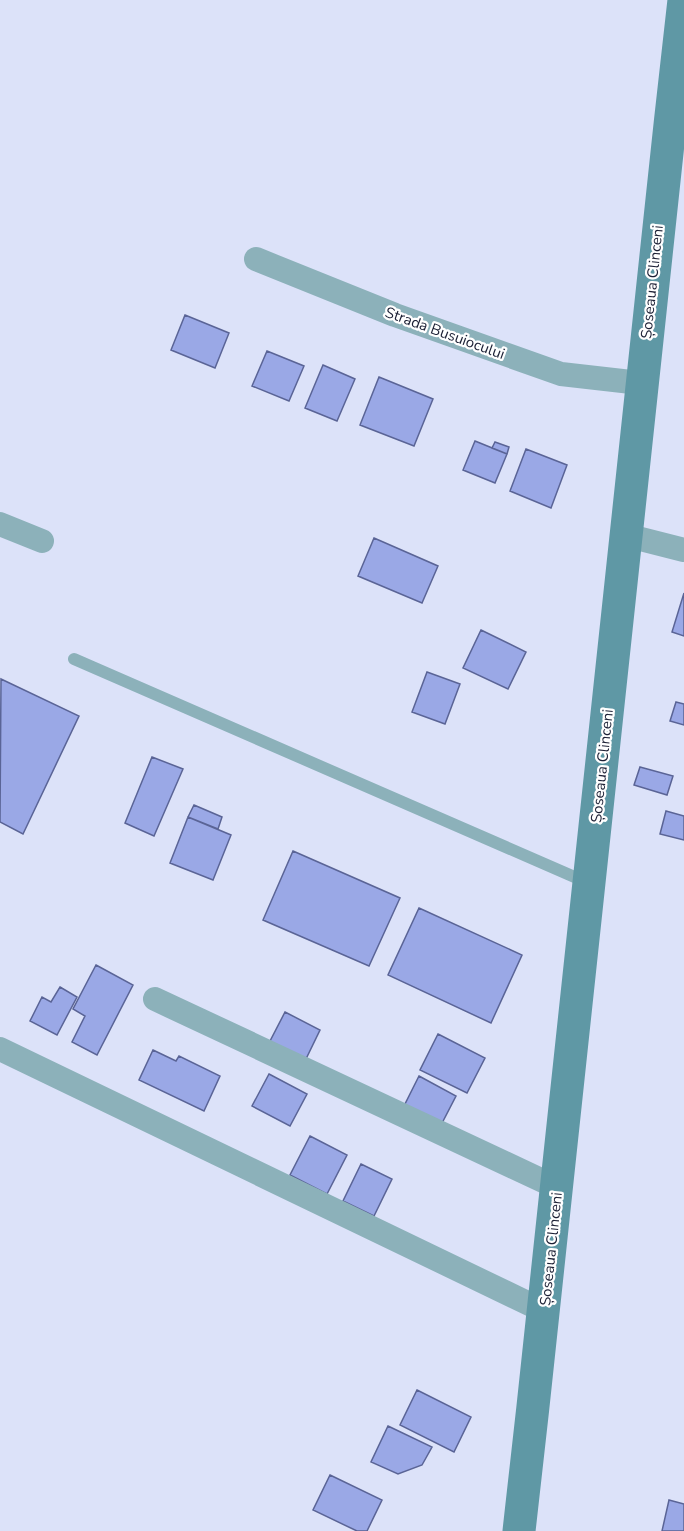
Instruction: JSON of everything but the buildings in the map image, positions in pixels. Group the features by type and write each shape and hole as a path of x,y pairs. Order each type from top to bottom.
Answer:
{"main road":[{"name":"Șoseaua Clinceni","path":"519,1531 558,1188 640,383 684,0"}],"street":[{"name":"Strada Busuiocului","path":"256,259 395,315 561,374 640,383"},
{"path":"0,524 42,541"},
{"path":"625,535 684,550"},
{"path":"155,999 558,1188"},
{"path":"0,1049 544,1311"}],"lane":[{"path":"74,659 590,884"}]}
